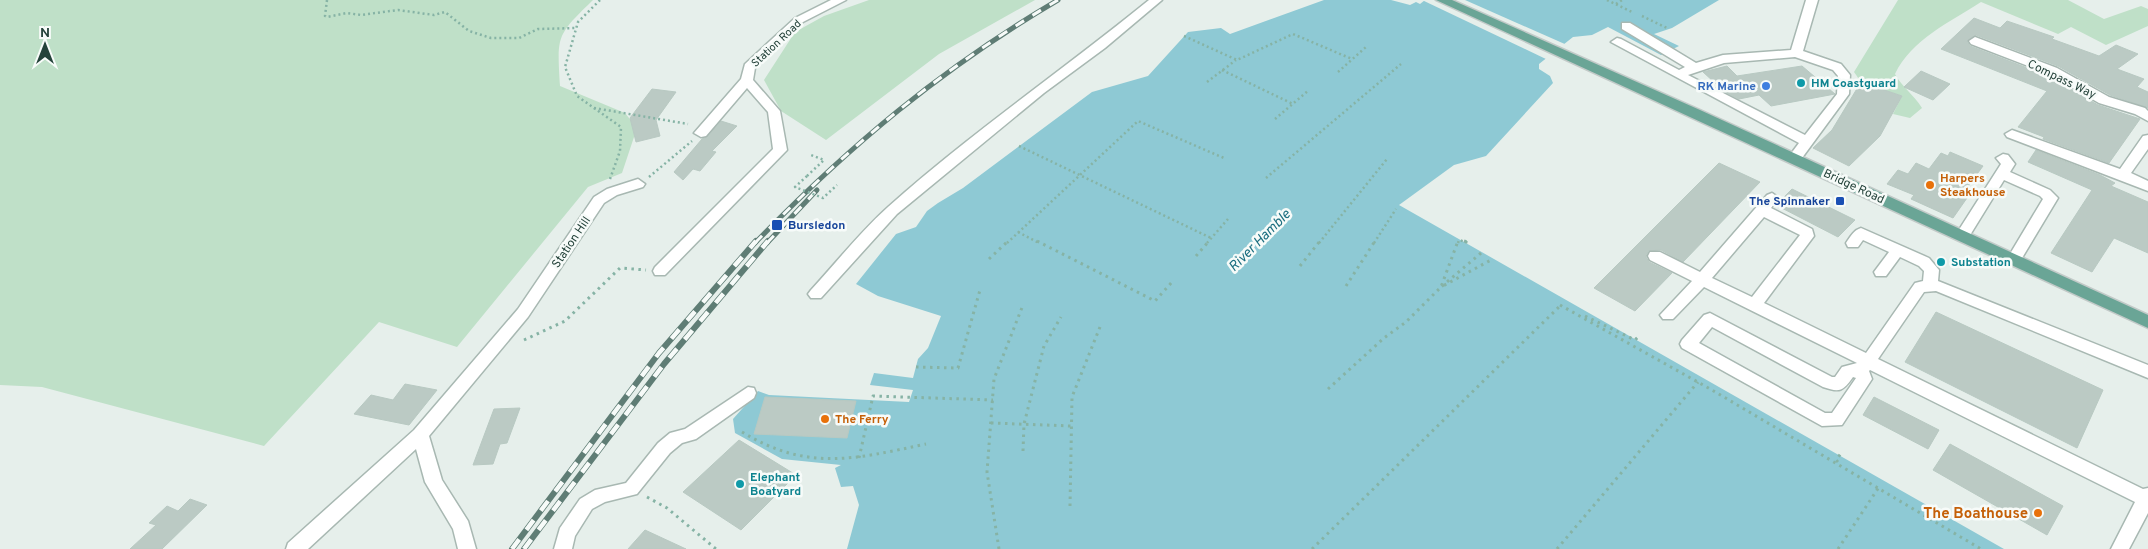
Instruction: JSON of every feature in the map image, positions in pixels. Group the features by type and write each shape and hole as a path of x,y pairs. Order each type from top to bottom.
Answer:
{"main road":[{"name":"Bridge Road","path":"1442,0 2148,322"}],"street":[{"name":"Station Road","path":"747,80 749,67 798,20 840,0"},
{"path":"816,294 892,211 1033,96 1101,45 1156,0"},
{"path":"1796,52 1812,0"},
{"path":"1626,26 1694,67"},
{"name":"Compass Way","path":"1975,41 2066,78 2104,100 2140,111 2148,117"},
{"path":"1617,42 1807,142"},
{"path":"2023,60 2034,48"},
{"path":"1679,75 1694,67 1723,59 1796,52 1837,67 1844,75 1843,94 1794,159"},
{"path":"660,271 780,150 774,111 747,80 704,130"},
{"path":"2012,134 2148,186"},
{"path":"2123,175 2148,139"},
{"path":"1962,236 2008,164 2003,158"},
{"path":"2002,174 2045,193 2050,198 2014,260"},
{"name":"Station Hill","path":"295,549 420,435 523,313 599,200 612,192 638,184"},
{"path":"1668,315 1702,280 1772,198"},
{"path":"1754,305 1807,236 1807,232 1801,228 1762,210"},
{"path":"1853,243 1860,233 1924,262 1932,270 1930,286"},
{"path":"1881,272 1898,250"},
{"path":"1655,256 1754,305 1864,366 2147,498 2120,549"},
{"path":"1864,366 1848,371 1839,384 1834,384 1710,319 1688,344 1822,419 1836,420 1864,379 1864,366 1920,287 1930,286 1944,289 2148,372"},
{"path":"563,549 566,534 586,504 601,495 632,489 664,448 676,438 690,434 748,393"},
{"path":"420,435 434,482 462,527 467,549"}],"path":[{"path":"327,0 324,16 327,17 347,13 361,15 398,10 434,14 445,12 469,31 491,38 519,38 538,30 577,28"},
{"path":"600,0 578,22 565,67 577,96 590,107 621,127 620,151 610,175 612,192"},
{"path":"1616,4 1622,0"},
{"path":"1206,82 1236,60 1293,34 1352,59"},
{"path":"1184,36 1236,60"},
{"path":"1338,72 1366,47"},
{"path":"1266,178 1401,64"},
{"path":"1222,70 1293,104"},
{"path":"1275,119 1309,90"},
{"path":"590,107 704,130"},
{"path":"989,259 1138,121 1224,158"},
{"path":"638,184 663,167 704,130"},
{"path":"1019,146 1211,238"},
{"path":"811,155 824,160 795,187 823,198 837,185"},
{"path":"1300,266 1387,159"},
{"path":"1346,286 1396,209"},
{"path":"1196,256 1228,219"},
{"path":"1018,232 1154,301 1172,282"},
{"path":"1441,287 1459,240 1470,243"},
{"path":"1328,388 1384,338 1406,322 1441,287 1481,253"},
{"path":"1441,287 1491,260"},
{"path":"519,343 527,337 565,321 620,268 660,271"},
{"path":"916,367 958,368 980,290"},
{"path":"999,549 987,472 994,378 1024,305"},
{"path":"1560,305 1635,340 1638,337"},
{"path":"1560,305 1698,382 1879,487"},
{"path":"1312,549 1560,305"},
{"path":"1022,451 1024,424 1044,346 1061,317"},
{"path":"1070,506 1072,397 1100,327"},
{"path":"1557,549 1698,382"},
{"path":"858,458 873,396 993,400"},
{"path":"991,423 1071,426"},
{"path":"742,432 773,449 800,457 844,460 926,444"},
{"path":"1842,452 1836,460 1981,549"},
{"path":"1838,549 1879,487"},
{"path":"632,489 666,508 716,549"}],"green space":[{"path":"0,0 593,0 572,21 562,37 559,46 560,86 625,113 637,128 622,173 588,187 457,347 379,322 264,446 42,387 0,385"},
{"path":"869,0 1035,0 939,54 826,140 781,111 764,80 795,32 824,16"},
{"path":"1898,0 2068,0 2104,19 2141,6 2148,9 2148,26 2106,45 2071,27 2058,34 1981,2 1932,33 1911,51 1902,62 1895,74 1922,108 1910,118 1893,114 1902,96 1861,82 1854,72"}],"water":[{"name":"River Hamble","path":"1324,0 1391,0 1410,5 1416,2 1420,4 1425,0 1719,0 1672,28 1654,34 1679,46 1661,55 1608,27 1592,35 1573,37 1539,64 1539,69 1550,76 1553,83 1486,156 1454,165 1399,205 2004,549 847,549 859,505 853,486 841,487 835,468 841,465 782,459 735,433 733,419 758,391 769,395 909,402 913,390 870,385 874,373 913,378 918,359 928,348 941,316 878,296 856,284 896,234 916,227 927,211 963,188 1092,92 1148,76 1188,32 1221,28 1230,34"}],"pier":[{"path":"1422,0 1465,0 1567,45 1548,60"}],"building":[{"path":"1974,18 2000,28 2007,21 2054,37 2052,39 2099,56 2116,45 2138,54 2117,69 2144,79 2137,87 2148,92 2148,108 2110,95 2058,66 1976,35 1967,41 1970,46 2048,76 2098,105 2140,119 2109,163 2043,139 2044,137 2018,127 2047,91 1941,49"},
{"path":"1727,66 1737,76 1802,66 1835,94 1771,106 1759,95 1739,99 1725,92 1703,72"},
{"path":"1921,71 1950,84 1933,100 1904,87"},
{"path":"1861,82 1902,96 1880,136 1849,166 1813,148 1832,130"},
{"path":"652,89 676,92 656,120 660,136 636,142 630,118"},
{"path":"721,121 737,126 712,151 716,152 700,171 693,169 683,180 674,172 702,139 707,137"},
{"path":"2036,150 2100,175 2115,183 2111,186 2148,202 2148,253 2114,238 2092,272 2051,253 2092,190 2028,162"},
{"name":"Harpers Steakhouse","path":"1950,152 1983,166 1961,196 1967,198 1953,218 1911,199 1914,195 1887,184 1898,170 1908,174 1916,163 1929,169 1941,153 1948,156"},
{"path":"1719,163 1760,182 1683,262 1661,250 1648,251 1646,257 1649,262 1672,273 1635,311 1594,288"},
{"path":"1792,189 1855,220 1838,237 1776,205"},
{"path":"1936,312 2103,390 2077,448 1905,362"},
{"path":"405,384 437,390 409,425 354,414 371,395 393,400"},
{"path":"765,397 856,401 847,438 754,434"},
{"path":"1874,397 1939,430 1928,449 1863,415"},
{"path":"520,408 507,443 500,444 493,464 473,465 494,409"},
{"name":"Elephant Boatyard","path":"739,440 796,475 741,530 683,492"},
{"path":"1950,444 2063,506 2047,535 1933,470"},
{"path":"190,499 207,505 162,549 130,549 156,525 149,523 167,506 178,511"},
{"path":"645,530 686,549 628,549"}],"railway":[{"path":"755,243 790,207 898,111 975,53 1058,0"},
{"path":"767,243 817,190"},
{"path":"512,549 659,353 756,241"},
{"path":"524,549 664,364 768,241"}],"place":[{"name":"HM Coastguard","path":"1801,83"},
{"name":"RK Marine","path":"1766,86"},
{"name":"Harpers Steakhouse","path":"1930,185"},
{"name":"The Spinnaker","path":"1840,201"},
{"name":"Bursledon","path":"777,225"},
{"name":"Substation","path":"1941,262"},
{"name":"The Ferry","path":"825,419"},
{"name":"Elephant Boatyard","path":"740,484"},
{"name":"The Boathouse","path":"2038,513"}]}
